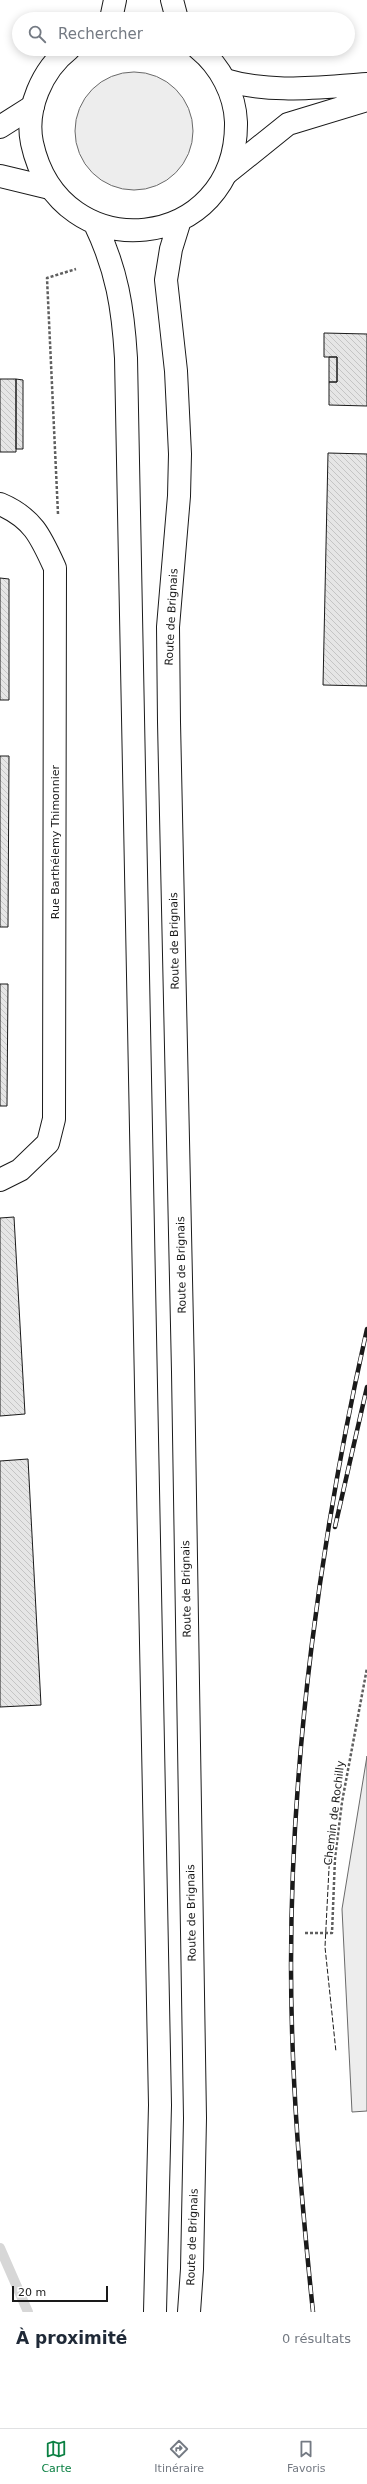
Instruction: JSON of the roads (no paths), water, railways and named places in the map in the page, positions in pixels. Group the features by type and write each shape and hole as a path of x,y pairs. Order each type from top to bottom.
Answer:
{"main road":[{"path":"112,12 114,0"},
{"path":"172,0 175,12"},
{"path":"60,56 43,80 33,106 31,135 37,163 50,188 70,209 95,224 123,231 152,230 180,220 207,200 227,173 288,124 367,100"},
{"path":"208,56 225,80 235,110 236,142 227,173"},
{"path":"225,80 250,87 280,90 367,84"},
{"path":"0,127 33,106"},
{"path":"0,176 50,188"},
{"name":"Route de Brignais","path":"180,220 171,249 166,280 176,372 180,430 179,496 168,627 183,1380 195,2118 192,2269 189,2312"},
{"path":"95,224 107,250 122,303 126,358 160,2081 155,2312"},
{"name":"Rue Barthélemy Thimonnier","path":"0,504 15,510 39,533 55,568 55,584 54,1119 48,1143 20,1170 0,1180"}],"waterway":[{"path":"0,2248 28,2312"}],"railway":[{"path":"313,2312 304,2225 295,2095 291,2008 292,1886 296,1806 312,1645 323,1565 336,1485 367,1329"},
{"path":"335,1527 367,1387"}]}
